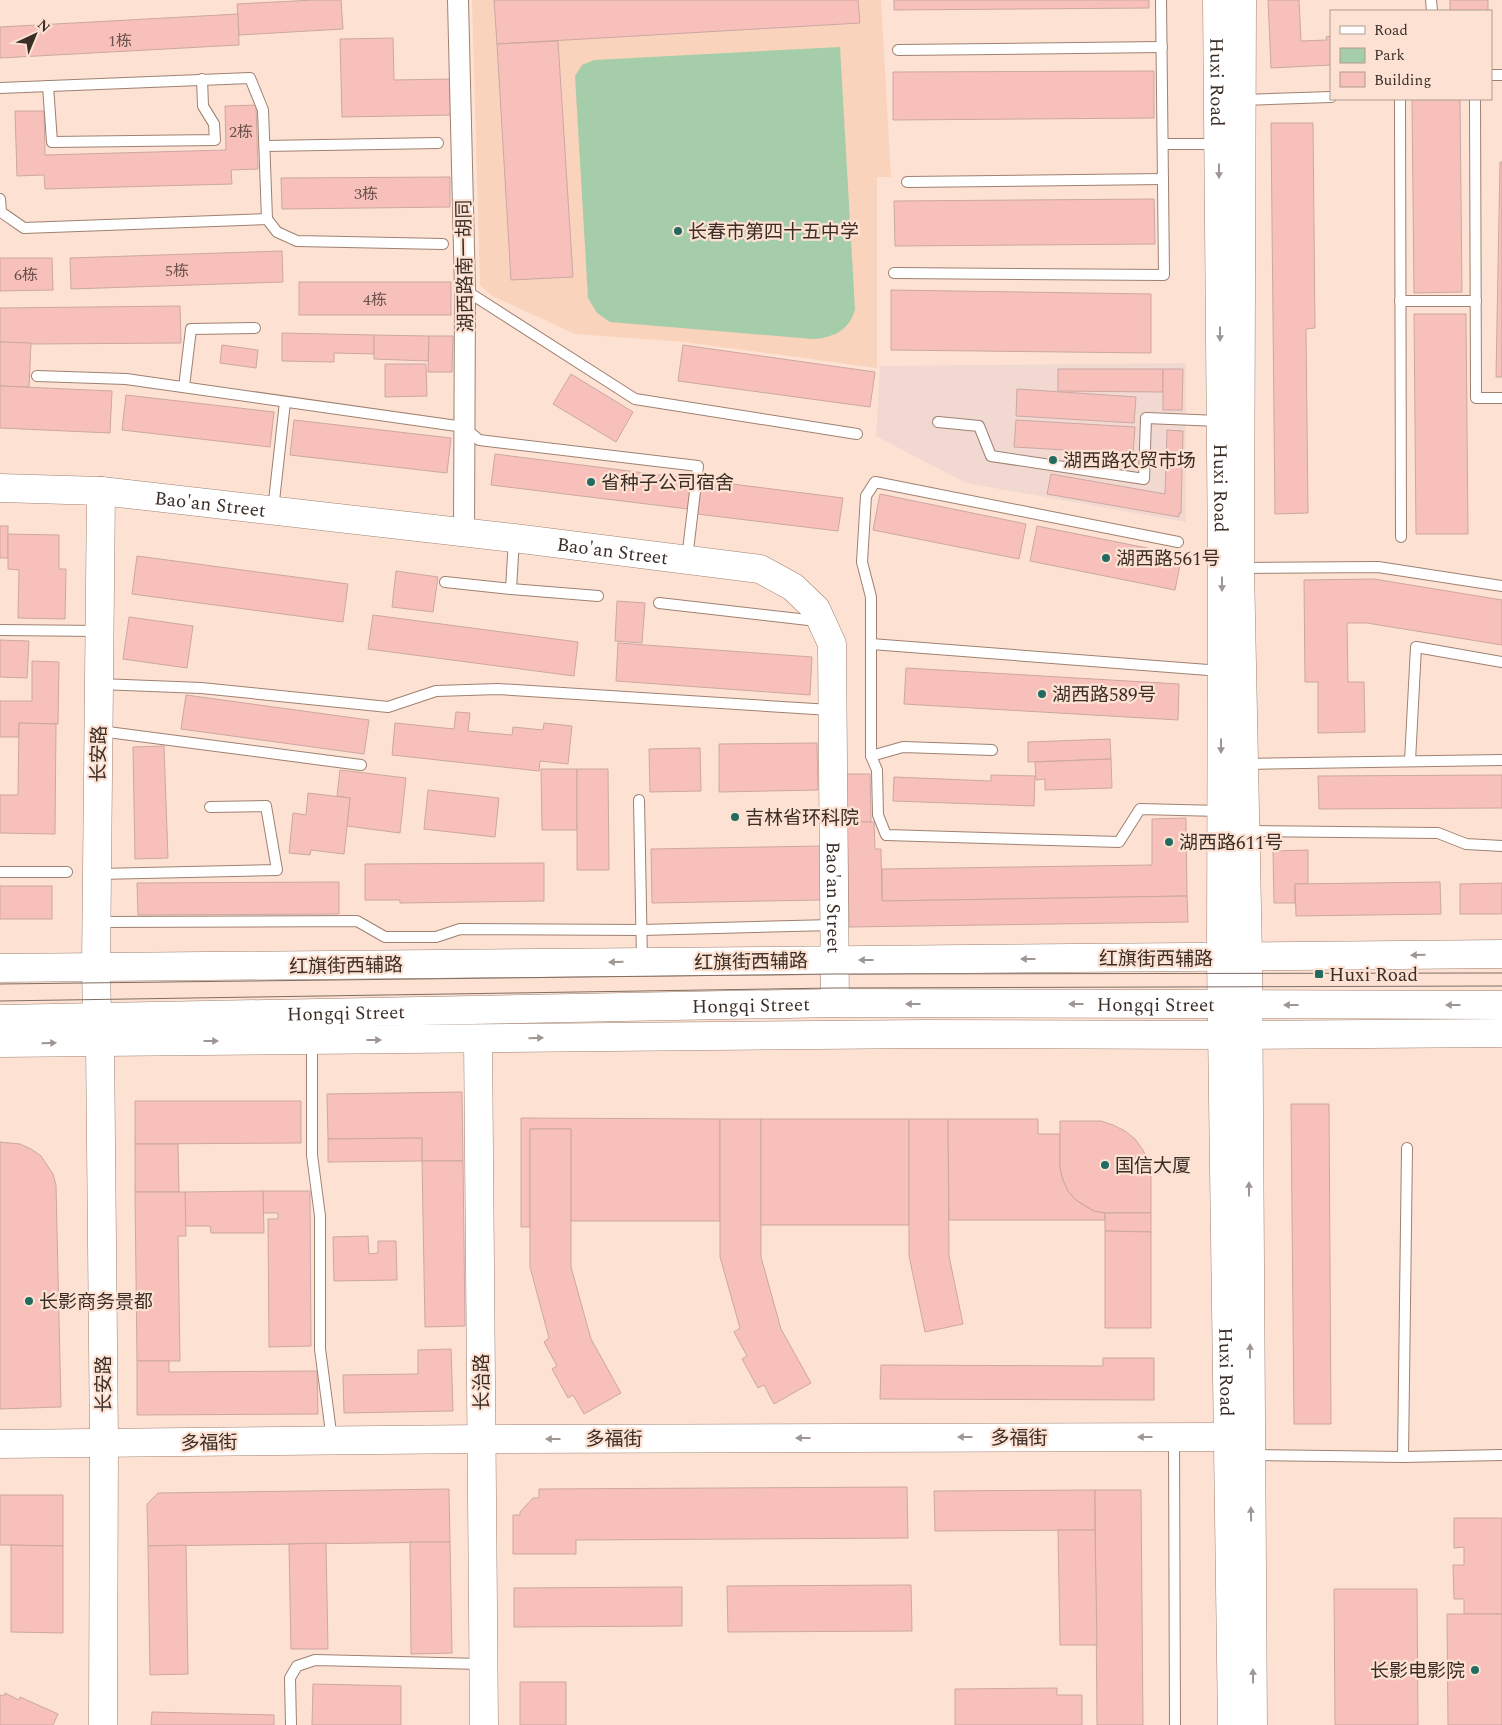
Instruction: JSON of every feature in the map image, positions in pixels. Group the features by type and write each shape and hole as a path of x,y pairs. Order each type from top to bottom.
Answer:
{"main road":[{"name":"Huxi Road","path":"1217,0 1221,958 1222,1004 1236,1035 1251,1455 1253,1725"},
{"name":"Huxi Road","path":"1232,1725 1229,1437 1236,1035 1248,1006 1240,568 1242,0"},
{"name":"Bao'an Street","path":"0,488 101,491 514,538 760,569 793,587 816,609 832,644 835,1003"},
{"name":"长安路","path":"101,491 96,967 99,1029 104,1443 104,1725"},
{"name":"红旗街西辅路","path":"0,968 1502,954"},
{"name":"Hongqi Street","path":"0,1043 99,1029 835,1003 1222,1004 1248,1006 1502,1005"},
{"name":"Hongqi Street","path":"0,1019 99,1029 312,1040 925,1034 1236,1035 1502,1033"},
{"name":"长治路","path":"478,1039 484,1725"},
{"name":"多福街","path":"0,1444 481,1439 1229,1437"}],"street":[{"name":"湖西路南一胡同","path":"458,0 465,290 464,532"}],"lane":[{"path":"894,273 1164,275 1161,0"},
{"path":"898,50 1162,47"},
{"path":"0,88 250,78 263,110 267,219 277,232 297,241 443,244"},
{"path":"48,86 52,142 215,140 214,124 204,106 202,80"},
{"path":"1242,100 1330,97"},
{"path":"1400,100 1401,537"},
{"path":"1475,100 1476,398 1502,398"},
{"path":"264,146 438,143"},
{"path":"1163,144 1218,144"},
{"path":"907,182 1163,179"},
{"path":"0,198 1,212 24,228 267,219"},
{"path":"465,290 636,399 857,434"},
{"path":"1400,301 1476,301"},
{"path":"184,388 191,329 255,328"},
{"path":"37,376 126,379 464,427 479,440 698,466 687,560"},
{"path":"273,511 285,402"},
{"path":"938,422 979,426 991,456 1144,479 1146,418 1220,420"},
{"path":"1178,542 874,482 866,496 862,562 871,597 871,756 877,770 878,815 886,834 1119,842 1140,809 1221,812"},
{"path":"511,589 514,538"},
{"path":"1240,568 1378,567 1502,586"},
{"path":"445,582 598,596"},
{"path":"659,603 821,621"},
{"path":"0,630 100,631"},
{"path":"871,644 1221,671"},
{"path":"1410,762 1416,647 1502,662"},
{"path":"99,684 201,688 388,706 436,691 498,689 832,710"},
{"path":"99,730 361,765"},
{"path":"871,756 903,747 992,750"},
{"path":"1244,764 1502,760"},
{"path":"639,800 642,962"},
{"path":"97,874 277,870 266,806 210,807"},
{"path":"1246,831 1438,833 1466,844 1502,846"},
{"path":"0,872 67,872"},
{"path":"96,922 357,921 385,937 436,937 460,929 642,930 834,925"},
{"path":"312,1040 312,1155 320,1216 320,1349 332,1441"},
{"path":"1403,1457 1408,1148"},
{"path":"1174,1437 1175,1725"},
{"path":"1251,1455 1403,1457 1502,1455"},
{"path":"291,1725 290,1678 297,1666 315,1660 483,1664"}],"shaded area":[{"name":"长春市第四十五中学","path":"472,0 881,0 891,177 877,177 877,368 684,342 575,334 492,296 480,285"},
{"name":"湖西路农贸市场","path":"1186,363 1186,522 966,483 876,436 880,366"}],"green space":[{"path":"840,47 855,309 853,316 845,327 834,335 813,339 610,322 597,313 588,298 575,76 582,65 594,60"}],"building":[{"path":"341,0 343,29 239,35 237,4"},
{"path":"494,0 858,0 860,23 497,44"},
{"path":"894,0 1149,0 1149,8 894,10"},
{"path":"1268,0 1299,0 1301,41 1327,40 1326,37 1330,36 1330,65 1271,68"},
{"path":"1450,0 1488,0 1488,10 1450,10"},
{"path":"238,14 239,45 0,58 0,27"},
{"path":"393,38 394,80 453,79 454,115 342,117 340,39"},
{"path":"558,41 573,277 511,280 497,44"},
{"path":"1154,71 1154,118 893,120 893,72"},
{"path":"1412,100 1460,100 1462,292 1414,293"},
{"path":"256,105 258,169 231,170 232,184 45,189 44,175 17,176 15,111 44,111 45,155 226,150 225,106"},
{"path":"1271,123 1313,123 1315,328 1306,329 1308,513 1275,514"},
{"path":"1500,162 1502,162 1502,377 1496,377"},
{"path":"450,177 450,207 282,209 281,178"},
{"path":"1154,199 1155,244 895,246 894,201"},
{"path":"282,251 283,282 71,289 70,258"},
{"path":"0,258 52,258 53,290 0,291"},
{"path":"299,282 451,282 451,315 299,315"},
{"path":"891,290 1151,294 1151,353 891,350"},
{"path":"180,306 181,343 31,344 0,342 0,308"},
{"path":"1414,314 1466,314 1468,534 1416,534"},
{"path":"282,333 374,335 374,354 334,353 334,362 282,361"},
{"path":"374,335 429,336 428,361 374,359"},
{"path":"429,336 453,336 452,372 428,372"},
{"path":"0,342 31,343 29,387 0,386"},
{"path":"222,345 258,350 256,368 220,363"},
{"path":"683,345 875,372 870,407 678,381"},
{"path":"385,364 426,364 427,396 385,397"},
{"path":"1058,369 1163,369 1163,392 1058,391"},
{"path":"1163,369 1183,369 1182,410 1163,410"},
{"path":"571,374 633,412 616,442 553,404"},
{"path":"0,386 112,391 110,433 0,428"},
{"path":"1017,389 1136,397 1134,423 1016,416"},
{"path":"126,395 274,412 270,447 122,430"},
{"path":"294,420 451,438 447,473 290,455"},
{"path":"1016,420 1135,427 1133,454 1014,447"},
{"path":"1167,430 1183,431 1181,513 1179,513 1179,517 1047,494 1051,474 1165,494"},
{"name":"省种子公司宿舍","path":"495,454 692,479 688,509 491,485"},
{"path":"701,480 843,498 838,531 697,514"},
{"path":"880,494 1026,524 1019,559 873,530"},
{"path":"0,526 8,526 8,558 0,558"},
{"name":"湖西路561号","path":"1037,526 1182,555 1175,590 1030,561"},
{"path":"8,534 59,535 59,569 66,569 65,619 18,618 19,570 8,569"},
{"path":"137,556 348,584 343,622 132,594"},
{"path":"396,571 438,577 433,612 392,607"},
{"path":"1374,579 1502,600 1502,645 1367,623 1347,623 1348,682 1364,682 1365,732 1318,733 1318,682 1305,682 1304,580"},
{"path":"617,601 645,603 642,643 615,641"},
{"path":"373,615 578,642 574,676 368,649"},
{"path":"129,617 193,626 187,668 123,659"},
{"path":"0,640 29,641 27,678 0,677"},
{"path":"618,643 812,657 810,695 616,681"},
{"path":"32,661 59,662 58,724 19,723 18,737 0,737 0,701 32,701"},
{"name":"湖西路589号","path":"906,668 1179,684 1178,720 904,704"},
{"path":"186,695 369,720 364,754 181,729"},
{"path":"456,712 470,713 468,731 512,735 513,727 543,730 544,723 572,726 568,764 540,761 539,771 392,755 395,723 454,729"},
{"path":"19,723 56,724 55,834 0,833 0,795 18,795"},
{"path":"1110,739 1111,759 1028,762 1028,742"},
{"path":"817,743 818,790 719,792 719,744"},
{"path":"164,746 168,858 135,859 133,747"},
{"path":"700,748 701,791 650,792 649,749"},
{"path":"1111,759 1112,788 1045,790 1045,779 1036,780 1035,762"},
{"path":"541,769 577,769 577,830 542,830"},
{"path":"577,769 608,769 609,870 577,870"},
{"path":"340,770 406,778 400,833 347,826 350,798 337,796"},
{"path":"846,774 870,774 871,822 847,822"},
{"path":"991,775 1035,776 1034,806 893,801 894,777 991,781"},
{"path":"1502,775 1502,808 1319,809 1318,776"},
{"path":"428,790 499,798 495,837 424,829"},
{"path":"308,793 350,798 344,854 311,850 310,855 289,853 293,813 306,815"},
{"name":"湖西路611号","path":"1186,818 1187,896 882,901 882,869 1152,865 1152,819"},
{"path":"847,822 874,822 875,849 881,849 882,901 1187,896 1188,922 849,927"},
{"path":"820,846 821,900 652,903 651,849"},
{"path":"1308,850 1308,884 1295,884 1295,903 1274,903 1273,851"},
{"path":"544,863 544,901 400,903 400,900 365,900 365,864"},
{"path":"339,882 339,914 138,915 137,883"},
{"path":"1440,882 1441,914 1296,916 1295,884"},
{"path":"1502,883 1502,914 1460,914 1460,884"},
{"path":"0,886 52,886 52,919 0,919"},
{"path":"462,1092 463,1161 422,1161 422,1138 328,1139 327,1094"},
{"path":"135,1101 301,1101 301,1143 135,1144"},
{"path":"1291,1104 1329,1104 1331,1424 1294,1424"},
{"path":"521,1118 720,1119 720,1221 571,1221 571,1129 530,1129 530,1227 521,1227"},
{"path":"720,1119 761,1119 761,1257 781,1329 811,1383 774,1404 764,1385 758,1388 742,1359 747,1356 734,1332 740,1328 720,1257"},
{"path":"761,1119 909,1119 909,1225 761,1225"},
{"path":"909,1119 948,1119 949,1256 963,1324 925,1332 909,1256"},
{"path":"948,1119 1038,1119 1038,1134 1060,1134 1060,1168 1068,1191 1085,1206 1094,1211 1105,1213 1105,1220 949,1220"},
{"name":"国信大厦","path":"1060,1121 1101,1121 1125,1131 1135,1139 1143,1150 1151,1175 1151,1213 1105,1213 1094,1211 1076,1200 1068,1191 1060,1168"},
{"path":"530,1129 571,1129 571,1267 591,1339 621,1393 584,1414 573,1395 568,1398 552,1369 557,1366 544,1342 549,1338 530,1267"},
{"path":"422,1138 422,1161 328,1162 328,1139"},
{"name":"长影商务景都","path":"0,1142 20,1144 41,1156 53,1174 56,1185 61,1407 0,1409"},
{"path":"135,1144 178,1144 179,1192 135,1192"},
{"path":"422,1161 463,1161 465,1326 425,1327"},
{"path":"263,1191 310,1191 311,1346 269,1347 268,1219 278,1219 278,1213 263,1213"},
{"path":"263,1191 264,1233 211,1233 210,1226 185,1226 185,1192"},
{"path":"135,1192 185,1192 186,1236 178,1236 180,1361 137,1361"},
{"path":"1105,1213 1151,1213 1151,1232 1105,1231"},
{"path":"1105,1231 1151,1232 1151,1328 1105,1328"},
{"path":"368,1236 369,1254 378,1253 378,1241 396,1241 397,1280 334,1281 333,1237"},
{"path":"451,1349 453,1411 344,1413 343,1375 418,1374 418,1350"},
{"path":"1103,1358 1154,1358 1154,1400 880,1399 881,1365 1103,1366"},
{"path":"137,1361 169,1361 169,1372 317,1371 318,1414 137,1415"},
{"path":"907,1487 908,1538 576,1540 576,1554 513,1554 513,1515 520,1515 520,1512 533,1498 539,1498 539,1489"},
{"path":"449,1489 450,1542 148,1546 147,1504 158,1493"},
{"path":"1095,1490 1095,1530 935,1531 934,1491"},
{"path":"1095,1490 1141,1490 1143,1725 1097,1725"},
{"path":"0,1495 63,1495 63,1546 0,1545"},
{"path":"1454,1518 1502,1518 1502,1614 1464,1614 1464,1599 1454,1599 1453,1565 1464,1565 1464,1547 1454,1548"},
{"path":"1058,1530 1095,1530 1097,1645 1060,1645"},
{"path":"410,1542 450,1542 452,1653 411,1654"},
{"path":"326,1543 328,1649 291,1649 289,1544"},
{"path":"11,1545 63,1546 63,1633 11,1632"},
{"path":"186,1545 188,1674 150,1675 148,1546"},
{"path":"911,1585 912,1631 728,1632 727,1586"},
{"path":"682,1587 682,1626 514,1627 514,1588"},
{"path":"1334,1589 1417,1589 1418,1725 1335,1725"},
{"name":"长影电影院","path":"1447,1614 1502,1614 1502,1725 1448,1725"},
{"path":"520,1682 566,1682 566,1725 520,1725"},
{"path":"313,1684 401,1686 401,1725 312,1725"},
{"path":"1057,1688 1057,1695 1082,1695 1082,1725 955,1725 955,1689"},
{"path":"5,1693 19,1700 20,1697 58,1714 53,1725 0,1725 0,1695 4,1696"},
{"path":"152,1712 274,1715 274,1725 151,1725"}],"tram line":[{"path":"0,984 834,974 1502,973"},
{"path":"0,1001 834,988 1502,986"}],"place":[{"name":"长春市第四十五中学","path":"678,231"},
{"name":"湖西路农贸市场","path":"1053,460"},
{"name":"省种子公司宿舍","path":"591,482"},
{"name":"湖西路561号","path":"1106,558"},
{"name":"湖西路589号","path":"1042,694"},
{"name":"吉林省环科院","path":"735,817"},
{"name":"湖西路611号","path":"1169,842"},
{"name":"Huxi Road","path":"1319,974"},
{"name":"国信大厦","path":"1105,1165"},
{"name":"长影商务景都","path":"29,1301"},
{"name":"长影电影院","path":"1475,1670"}]}
